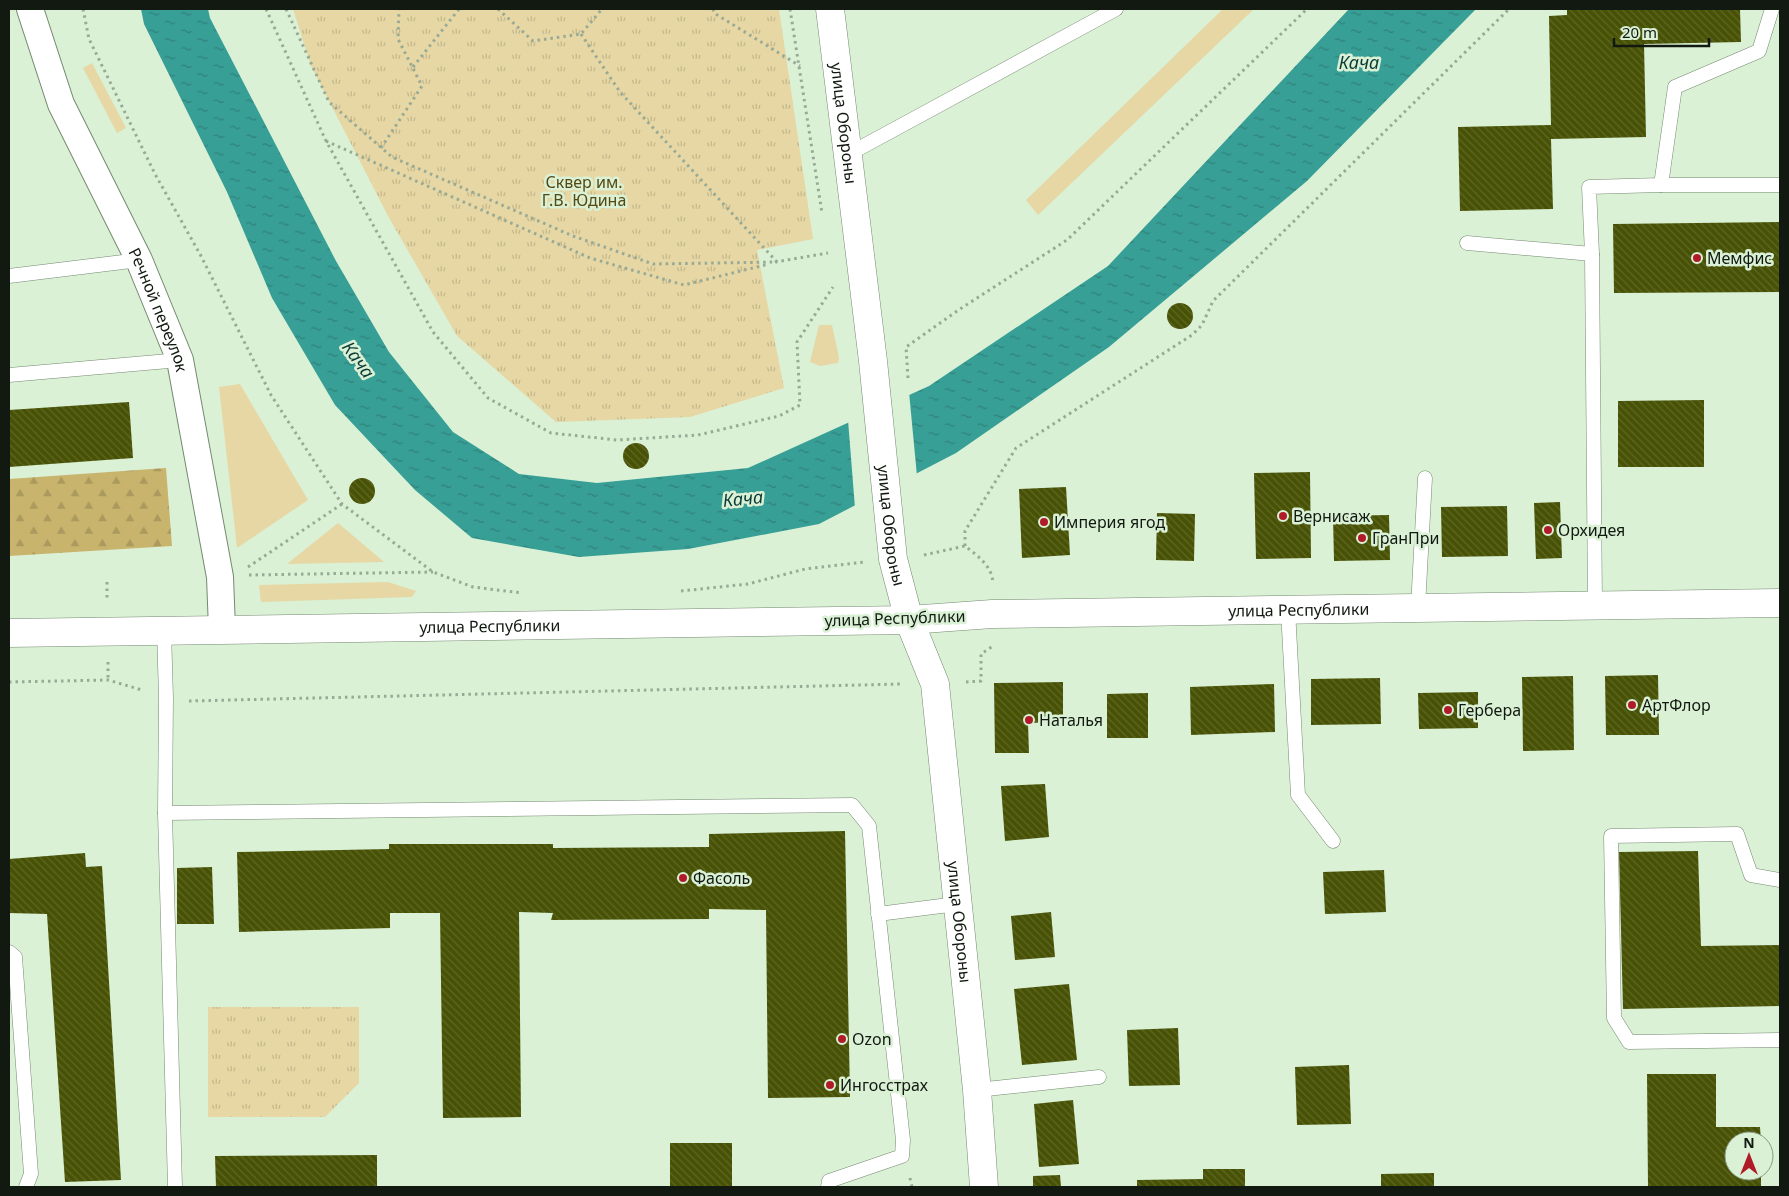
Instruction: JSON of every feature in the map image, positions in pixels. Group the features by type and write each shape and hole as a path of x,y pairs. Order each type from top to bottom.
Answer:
{"main road":[{"name":"улица Обороны","path":"830,9 873,362 892,547 909,620 935,684 977,1090 984,1187"},
{"name":"улица Республики","path":"9,633 909,620 992,614 1780,603"}],"street":[{"name":"Речной переулок","path":"30,9 61,104 139,260 180,360 220,577 222,629"}],"lane":[{"path":"847,155 1116,9"},
{"path":"1661,185 1674,87 1759,51 1772,9"},
{"path":"1595,606 1592,254 1589,187 1780,185"},
{"path":"1467,243 1592,254"},
{"path":"9,276 139,260"},
{"path":"9,375 180,360"},
{"path":"1418,607 1425,478"},
{"path":"1288,610 1298,795 1333,841"},
{"path":"164,630 166,698 165,813 175,1187"},
{"path":"165,813 852,805 869,826 903,1140 902,1156 829,1181 828,1187"},
{"path":"1780,880 1751,875 1737,834 1611,836 1614,1018 1629,1042 1780,1040"},
{"path":"878,914 957,904"},
{"path":"9,952 15,957 32,1174 26,1187"},
{"path":"977,1090 1099,1077"}],"path":[{"path":"83,9 89,40 155,174 201,256 272,395 342,504 433,572 473,587 526,594"},
{"path":"266,9 326,141 433,332 488,398 550,433 617,440 698,436 779,416 800,405 797,342 834,286"},
{"path":"286,9 329,102 392,157 573,236 653,264 777,262"},
{"path":"381,148 422,86 398,40 399,9"},
{"path":"412,67 459,9"},
{"path":"498,9 533,40 581,34 602,9"},
{"path":"713,9 714,13 800,66"},
{"path":"790,9 822,214"},
{"path":"906,357 906,347 960,309 1067,240 1307,9"},
{"path":"965,546 965,531 1016,448 1192,335 1202,325 1213,301 1509,9"},
{"path":"581,34 620,92 777,262"},
{"path":"326,141 590,258 684,285 777,262 828,253"},
{"path":"826,243 829,261"},
{"path":"832,278 835,296"},
{"path":"244,570 342,504"},
{"path":"920,555 965,546 980,558 992,573 993,580"},
{"path":"680,591 748,584 805,568 862,562"},
{"path":"245,575 433,572"},
{"path":"962,682 981,681 981,654 993,645"},
{"path":"9,682 108,680 166,698 192,702 897,684"}],"green space":[{"name":"Сквер им. Г.В. Юдина","path":"293,9 779,9 813,239 757,250 784,388 690,417 556,422 457,336 388,216 311,66"},
{"path":"1223,9 1254,9 1038,215 1026,200"},
{"path":"92,63 126,128 117,133 83,68"},
{"path":"819,325 832,325 839,358 838,363 820,366 810,362"},
{"path":"240,384 308,500 237,548 219,387"},
{"path":"166,468 172,546 9,556 9,479"},
{"path":"338,523 384,562 287,564"},
{"path":"388,582 416,591 412,597 261,602 259,585"},
{"path":"208,1007 359,1007 359,1083 325,1117 208,1117"}],"water":[{"name":"Кача","path":"141,9 208,9 210,18 336,261 389,352 453,432 519,474 597,483 748,468 929,386 1108,266 1349,9 1476,9 1307,181 1109,347 956,453 819,524 688,549 579,557 472,538 415,490 335,405 272,298 227,192 144,24"}],"pier":[{"path":"909,392 917,476 855,508 848,420"}],"building":[{"path":"1567,9 1740,9 1741,42 1644,44 1646,137 1551,139 1553,209 1460,211 1458,127 1551,125 1549,16 1567,15"},
{"name":"Мемфис","path":"1780,222 1780,292 1614,293 1613,224"},
{"path":"1180,303 1189,307 1193,316 1189,325 1180,329 1171,325 1167,316 1171,307"},
{"path":"1704,400 1704,467 1618,467 1618,401"},
{"path":"129,402 133,458 9,467 9,410"},
{"path":"636,443 645,447 649,456 645,465 636,469 627,465 623,456 627,447"},
{"name":"Вернисаж","path":"1310,472 1311,558 1256,559 1254,473"},
{"path":"362,478 371,482 375,491 371,500 362,504 353,500 349,491 353,482"},
{"name":"Империя ягод","path":"1066,487 1070,555 1022,558 1019,489"},
{"name":"Орхидея","path":"1560,502 1562,558 1536,559 1534,503"},
{"path":"1507,506 1508,556 1442,557 1441,507"},
{"path":"1157,513 1195,514 1194,561 1156,560"},
{"name":"ГранПри","path":"1389,515 1390,560 1334,561 1333,516"},
{"name":"АртФлор","path":"1658,675 1659,735 1606,735 1605,676"},
{"path":"1573,676 1574,750 1523,751 1522,677"},
{"path":"1380,678 1381,724 1311,725 1311,679"},
{"name":"Наталья","path":"1063,682 1063,722 1028,723 1029,753 995,753 994,683"},
{"path":"1274,684 1275,732 1191,735 1190,687"},
{"name":"Гербера","path":"1478,692 1478,728 1419,729 1418,693"},
{"path":"1148,693 1148,738 1107,738 1107,694"},
{"path":"1045,784 1049,837 1005,841 1001,786"},
{"path":"845,831 850,1097 768,1098 766,910 709,909 709,919 551,920 553,913 519,912 521,1117 443,1118 440,913 390,913 390,928 239,932 237,852 389,849 389,844 553,844 553,848 709,847 709,834"},
{"path":"1698,851 1701,946 1780,945 1780,1006 1623,1009 1619,852"},
{"path":"85,853 86,867 102,866 121,1180 65,1182 47,914 9,913 9,859"},
{"path":"212,867 214,924 177,924 177,868"},
{"path":"1384,870 1386,912 1325,914 1323,872"},
{"path":"1051,912 1055,957 1015,960 1011,916"},
{"path":"1069,984 1077,1060 1022,1065 1014,989"},
{"path":"1178,1028 1180,1085 1129,1086 1127,1030"},
{"path":"1349,1065 1351,1124 1297,1125 1295,1067"},
{"path":"1647,1074 1716,1074 1716,1127 1760,1127 1760,1131 1724,1131 1724,1181 1761,1181 1761,1187 1648,1187"},
{"path":"1073,1100 1079,1164 1039,1167 1034,1104"},
{"path":"670,1143 732,1143 732,1187 670,1187"},
{"path":"377,1155 377,1187 216,1187 215,1156"},
{"path":"1203,1169 1245,1169 1245,1187 1137,1187 1137,1180 1203,1179"},
{"path":"1434,1173 1434,1187 1381,1187 1381,1174"},
{"path":"1060,1175 1061,1187 1033,1187 1033,1176"}],"place":[{"name":"Мемфис","path":"1697,258"},
{"name":"Вернисаж","path":"1283,516"},
{"name":"Империя ягод","path":"1044,522"},
{"name":"Орхидея","path":"1548,530"},
{"name":"ГранПри","path":"1362,538"},
{"name":"АртФлор","path":"1632,705"},
{"name":"Гербера","path":"1448,710"},
{"name":"Наталья","path":"1029,720"},
{"name":"Фасоль","path":"683,878"},
{"name":"Ozon","path":"842,1039"},
{"name":"Ингосстрах","path":"830,1085"}]}
